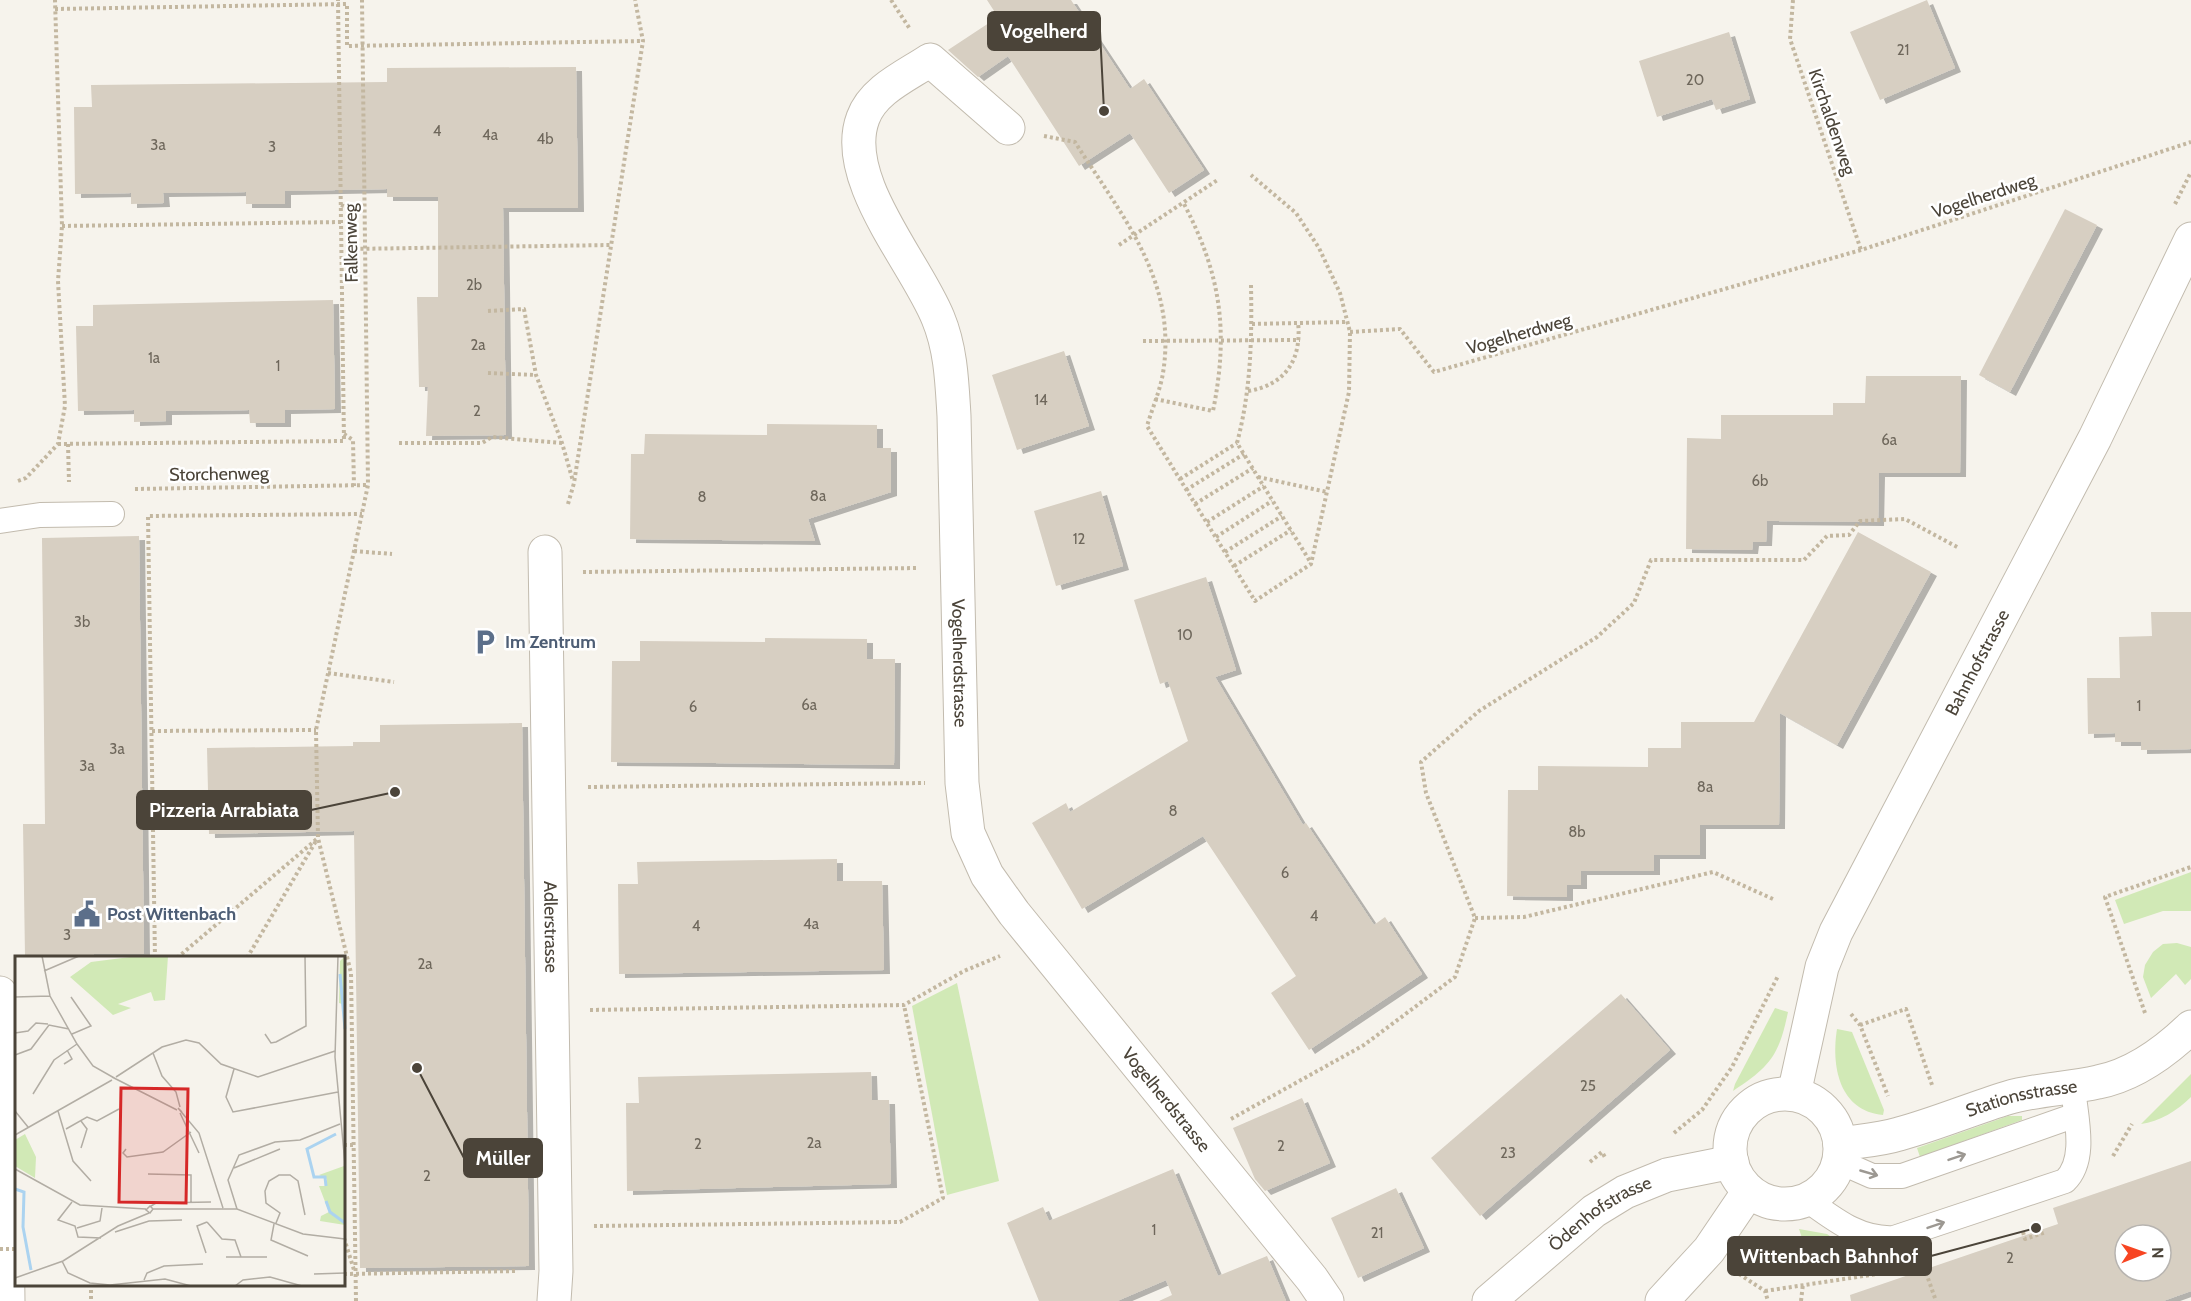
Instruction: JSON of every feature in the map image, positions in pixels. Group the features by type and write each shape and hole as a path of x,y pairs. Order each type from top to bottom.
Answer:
{"street":[{"name":"Vogelherdstrasse","path":"1008,128 930,60 876,95 862,118 858,147 864,178 880,214 920,279 939,319 951,363 962,783 968,833 987,875 1014,913 1312,1279 1327,1301"},
{"name":"Bahnhofstrasse","path":"1794,1094 1822,967 1836,932 2095,438 2191,239"},
{"name":"Adlerstrasse","path":"544,552 555,1286"},
{"path":"0,993 4,1003 8,1301"},
{"name":"Stationsstrasse","path":"1839,1153 2009,1097 2039,1090 2074,1101 2100,1082 2142,1065 2166,1050 2191,1027"},
{"path":"1778,1094 1794,1094 1811,1100 1825,1111 1835,1126 1839,1153 1832,1177 1821,1191 1806,1200 1791,1204 1777,1203 1762,1199 1749,1191 1736,1173 1732,1162 1731,1139 1740,1118 1750,1106 1763,1098 1778,1094"},
{"name":"Ödenhofstrasse","path":"1489,1301 1594,1211 1625,1192 1667,1176 1732,1162"},
{"path":"1662,1301 1709,1250 1749,1191"}],"lane":[{"path":"0,521 40,514 111,514"},
{"path":"1806,1200 1849,1229 1878,1239 1894,1238 2065,1180 2072,1174 2078,1155 2074,1101"}],"path":[{"path":"9,484 26,478 58,444 65,406 58,281 62,226 55,0"},
{"name":"Falkenweg","path":"362,0 368,485"},
{"path":"568,504 574,483 643,41 635,0"},
{"name":"Kirchaldenweg","path":"1793,0 1790,39 1861,250"},
{"path":"55,9 338,2 347,4 347,46 643,41"},
{"path":"58,444 344,441 338,2"},
{"path":"1008,128 1075,142 1134,235 1150,265 1160,294 1165,341 1162,375 1147,426 1255,601 1311,564 1349,392 1350,332 1340,293 1319,248 1296,213 1251,175"},
{"name":"Vogelherdweg","path":"1350,332 1401,329 1434,372 1861,250 2191,142"},
{"path":"1119,245 1219,179"},
{"path":"1155,399 1213,411 1220,370 1219,310 1212,272 1200,235 1184,202"},
{"path":"341,205 349,208 350,249 611,246"},
{"path":"62,226 341,222"},
{"path":"1251,285 1252,340 1248,391 1237,443 1311,564"},
{"path":"488,311 524,309 536,375 562,443 574,483"},
{"path":"1248,391 1260,389 1279,380 1294,362 1300,340 1298,322"},
{"path":"1252,324 1347,322"},
{"path":"1143,341 1300,340"},
{"path":"488,373 536,375"},
{"path":"344,434 353,440 354,486"},
{"path":"399,443 482,443 492,437 562,443"},
{"path":"1180,479 1237,443"},
{"path":"68,444 69,490"},
{"path":"1186,490 1244,454"},
{"path":"1195,504 1253,468"},
{"path":"1258,477 1328,492"},
{"path":"356,1301 351,974 318,838 316,730 368,485"},
{"name":"Storchenweg","path":"127,489 368,485"},
{"path":"1207,522 1264,486"},
{"path":"1216,537 1272,501"},
{"path":"155,956 148,516 362,514"},
{"path":"1225,552 1282,516"},
{"path":"1198,1138 1364,1045 1455,977 1474,918 1426,793 1422,762 1479,711 1597,637 1634,603 1651,560 1804,560 1827,536 1849,535 1860,521 1905,519 1959,548"},
{"path":"1234,566 1291,530"},
{"path":"354,551 392,554"},
{"path":"580,572 957,567"},
{"path":"328,673 394,682"},
{"path":"152,731 316,730"},
{"path":"583,787 962,783"},
{"path":"178,956 318,838"},
{"path":"248,956 318,838"},
{"path":"2145,1013 2105,897 2191,867"},
{"path":"1474,918 1524,917 1713,872 1773,899"},
{"path":"586,1010 904,1005 964,971 1036,940"},
{"path":"345,974 351,974"},
{"path":"590,1227 900,1222 943,1198 904,1005"},
{"path":"1860,1025 1906,1009 1935,1095"},
{"path":"1851,1014 1860,1025 1889,1098"},
{"path":"345,1145 354,1144"},
{"path":"1590,1162 1602,1152"},
{"path":"2023,1232 2025,1239 2046,1232"},
{"path":"345,1241 355,1273"},
{"path":"0,1249 15,1248"},
{"path":"1924,1267 1936,1301"},
{"path":"345,1274 555,1286"},
{"path":"1740,1274 1765,1291 1768,1301"},
{"path":"1801,1301 1803,1284"}],"green space":[{"path":"2191,872 2191,911 2163,911 2124,924 2115,900"},
{"path":"2177,943 2191,947 2191,979 2185,985 2176,974 2151,998 2143,977 2145,965 2153,952 2163,944"},
{"path":"957,983 999,1181 947,1195 912,1006"},
{"path":"1775,1008 1788,1012 1777,1049 1765,1066 1733,1091 1735,1084"},
{"path":"1837,1029 1852,1032 1884,1110 1883,1115 1868,1112 1856,1105 1841,1084 1835,1057"},
{"path":"2191,1074 2191,1097 2168,1115 2141,1124"},
{"path":"2008,1116 2022,1116 2022,1120 1920,1157 1917,1148"},
{"path":"1799,1229 1827,1234 1856,1254 1812,1268"}],"building":[{"path":"987,0 1071,0 1130,89 1144,79 1204,170 1169,193 1130,133 1079,166 1008,56 978,77 948,50 998,17"},
{"path":"1927,0 1955,68 1880,100 1850,32"},
{"path":"1729,32 1750,99 1716,110 1712,99 1657,117 1639,61"},
{"path":"576,67 578,208 503,208 506,435 426,436 428,387 419,387 417,297 438,297 438,197 387,197 387,189 285,191 285,204 246,204 246,192 163,193 164,203 131,204 131,193 75,194 74,107 92,107 91,85 387,82 387,68"},
{"path":"2065,209 2097,225 2010,392 1979,375"},
{"path":"333,300 335,409 285,410 285,423 250,423 249,410 166,411 166,421 134,422 134,410 78,411 76,326 93,326 93,305"},
{"path":"1064,351 1089,426 1017,450 992,375"},
{"path":"1866,376 1961,376 1960,473 1879,473 1878,522 1767,521 1766,542 1753,542 1752,550 1686,549 1687,438 1721,439 1721,415 1833,415 1833,403 1865,403"},
{"path":"767,424 877,425 877,448 891,448 891,492 808,519 815,541 630,539 631,454 644,454 645,434 767,435"},
{"path":"1101,491 1123,566 1056,586 1034,511"},
{"path":"1858,532 1931,572 1837,745 1780,713 1779,825 1700,825 1700,855 1654,855 1654,871 1581,871 1581,885 1567,885 1567,897 1507,896 1508,790 1538,790 1538,766 1648,767 1648,748 1681,748 1681,722 1754,722"},
{"path":"139,536 144,954 25,956 23,824 45,824 42,538"},
{"path":"1206,577 1236,670 1215,677 1303,825 1306,823 1374,925 1385,917 1422,974 1309,1050 1271,993 1296,976 1203,836 1082,909 1032,823 1066,803 1070,812 1188,741 1168,681 1160,684 1134,600"},
{"path":"2151,612 2191,612 2191,749 2141,750 2141,742 2115,742 2115,733 2088,734 2087,678 2120,678 2119,637 2152,636"},
{"path":"765,638 867,639 867,659 895,659 894,765 611,762 612,661 640,661 640,641 765,642"},
{"path":"522,723 529,1266 360,1268 354,831 209,834 207,748 353,746 353,742 380,742 380,725"},
{"path":"837,859 837,881 882,881 884,970 619,974 618,884 638,884 637,862"},
{"path":"1621,994 1670,1050 1480,1216 1431,1158"},
{"path":"871,1072 872,1100 889,1100 891,1184 627,1191 626,1103 639,1103 638,1077"},
{"path":"1302,1098 1330,1163 1265,1191 1255,1179 1233,1128"},
{"path":"2191,1161 2191,1291 2163,1301 1851,1301 1850,1295 2058,1224 2053,1208"},
{"path":"1173,1169 1218,1276 1267,1256 1286,1301 1159,1301 1172,1295 1166,1280 1117,1301 1039,1301 1007,1223 1043,1207 1049,1221"},
{"path":"1396,1188 1424,1248 1358,1278 1331,1218"}],"place":[{"name":"Vogelherd","path":"1104,111"},
{"name":"Im Zentrum","path":"485,642"},
{"name":"Pizzeria Arrabiata","path":"395,792"},
{"name":"Post Wittenbach","path":"87,914"},
{"name":"Müller","path":"417,1068"},
{"name":"Wittenbach Bahnhof","path":"2036,1228"}]}
